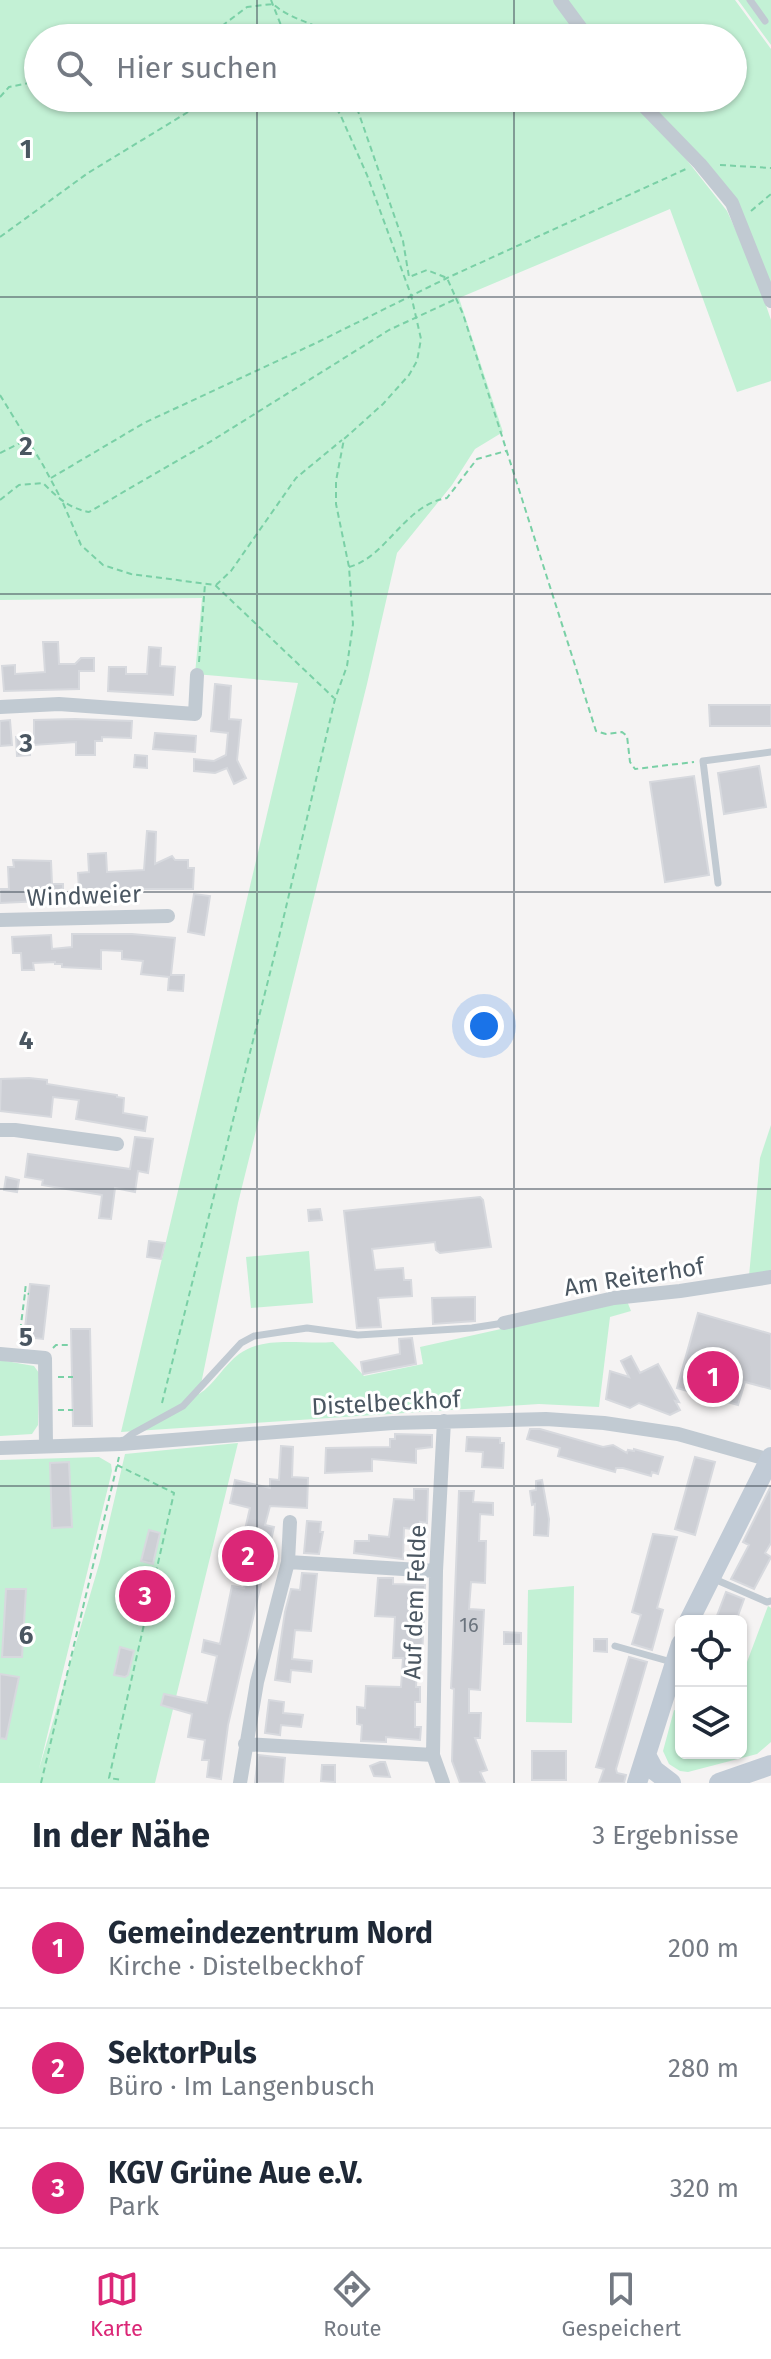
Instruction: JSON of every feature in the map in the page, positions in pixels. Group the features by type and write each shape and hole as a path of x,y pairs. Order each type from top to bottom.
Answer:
{"street":[{"path":"560,0 578,24"},
{"path":"650,112 700,164 732,203 771,301"},
{"path":"0,707 59,704 195,714 197,675"},
{"name":"Windweier","path":"0,920 168,916"},
{"path":"0,1130 117,1144"},
{"name":"Am Reiterhof","path":"504,1323 614,1298 771,1277"},
{"path":"0,1354 45,1358 46,1446"},
{"name":"Distelbeckhof","path":"0,1448 121,1444 297,1429 444,1421 546,1419 604,1423 678,1434 770,1459"},
{"name":"Auf dem Felde","path":"443,1783 433,1755 436,1571 444,1421"},
{"path":"692,1615 770,1459"},
{"path":"240,1783 257,1682 288,1562 290,1522"},
{"path":"288,1562 436,1571"},
{"path":"637,1783 675,1663"},
{"path":"245,1744 433,1755"},
{"path":"646,1755 654,1770 671,1783"},
{"path":"719,1783 771,1765"}],"lane":[{"path":"750,0 765,21"},
{"path":"718,883 703,761 771,752"},
{"path":"121,1444 132,1434 183,1406 241,1343 254,1336 307,1328 358,1335 504,1323"},
{"path":"710,1577 771,1601"},
{"path":"615,1646 675,1654"}],"path":[{"path":"225,24 247,7 272,2"},
{"path":"272,2 281,24"},
{"path":"272,2 284,14 313,24"},
{"path":"0,97 9,87 24,84"},
{"path":"0,237 88,173 188,112"},
{"path":"215,585 231,571 296,478 383,404 409,375 421,347 418,318 411,295 355,144 337,112"},
{"path":"358,112 403,241 409,277 427,270 447,278 457,298 596,731 606,734 622,732 627,736 630,762 635,769 703,761"},
{"path":"51,478 144,423 447,278 700,164 771,168"},
{"path":"739,220 771,194"},
{"path":"0,500 19,485 43,483 62,502 89,512 213,440 389,330 457,298"},
{"path":"0,395 51,478 81,545 103,565 131,574 215,585 335,699"},
{"path":"0,453 28,439"},
{"path":"159,1420 335,699 351,649 349,567 336,504 336,481 344,439"},
{"path":"349,567 368,557 423,506 447,498 477,459 507,450"},
{"path":"197,675 205,583"},
{"path":"17,1356 24,1322 26,1283"},
{"path":"41,1783 121,1444"},
{"path":"117,1465 174,1493 109,1778 122,1780"}],"green space":[{"path":"0,0 735,0 771,49 771,292 744,217 656,112 747,112 747,24 24,24 24,112 649,112 727,211 754,270 771,320 771,381 737,392 670,209 459,298 503,432 475,449 452,485 397,553 238,1203 199,1394 239,1354 260,1345 333,1342 364,1376 423,1364 420,1347 627,1301 631,1311 610,1317 599,1407 539,1404 121,1432 298,683 195,674 202,598 0,600"},
{"path":"738,0 771,0 771,45"},
{"path":"771,1125 771,1271 749,1276 760,1158"},
{"path":"309,1251 313,1303 251,1308 246,1257"},
{"path":"0,1360 34,1366 39,1373 38,1425 32,1434 0,1436"},
{"path":"238,1443 155,1783 0,1783 0,1460 99,1457 111,1464 112,1471 39,1769 100,1561 125,1454"},
{"path":"574,1586 572,1723 526,1722 528,1590"},
{"path":"768,1606 771,1608 771,1742 757,1754 747,1757 747,1687 747,1662"},
{"path":"674,1710 675,1759 738,1759 688,1772 669,1764 663,1751"}],"building":[{"path":"43,642 58,642 59,664 75,664 81,658 94,658 94,671 79,671 79,689 4,691 2,666 15,665 15,674 45,672"},
{"path":"149,647 161,648 160,666 175,667 173,695 108,691 109,667 126,667 126,674 147,674"},
{"path":"215,684 231,686 229,719 241,720 237,760 246,778 234,784 227,768 215,773 194,771 194,759 214,761 226,755 228,733 211,731"},
{"path":"709,705 771,705 771,726 710,726"},
{"path":"10,720 12,745 0,746 0,721"},
{"path":"34,720 132,721 131,738 102,737 102,741 95,741 95,755 76,755 76,742 34,745"},
{"path":"155,733 196,736 195,752 153,749"},
{"path":"29,736 30,755 17,756 16,737"},
{"path":"135,755 147,756 147,768 134,767"},
{"path":"759,766 766,807 724,814 718,773"},
{"path":"694,776 709,875 665,882 650,782"},
{"path":"147,831 156,832 155,864 172,856 175,860 188,860 188,868 194,868 193,889 79,889 78,873 89,872 88,854 106,853 107,872 144,870"},
{"path":"13,860 51,861 52,884 63,884 63,900 0,903 0,889 9,889 8,867 14,867"},
{"path":"194,894 210,896 204,935 188,932"},
{"path":"72,934 175,938 171,975 184,975 183,991 168,990 169,977 141,974 143,961 122,959 122,951 101,950 101,969 62,967 62,964 55,962 33,963 34,970 22,970 21,953 13,953 12,937 51,935 52,949 72,947"},
{"path":"29,1078 124,1098 123,1113 147,1117 145,1131 76,1119 79,1100 53,1097 51,1117 0,1111 1,1079"},
{"path":"135,1137 153,1139 148,1173 138,1171 135,1192 115,1188 111,1219 99,1218 102,1195 42,1185 43,1180 25,1177 28,1154 130,1169"},
{"path":"6,1177 19,1180 17,1192 4,1190"},
{"path":"480,1197 491,1247 440,1253 436,1250 435,1242 372,1249 375,1270 403,1268 404,1280 411,1280 412,1296 378,1298 381,1327 357,1328 344,1211"},
{"path":"320,1209 322,1220 309,1221 308,1210"},
{"path":"149,1241 165,1243 161,1259 147,1257"},
{"path":"30,1284 49,1286 43,1339 24,1337"},
{"path":"475,1297 475,1321 433,1324 432,1298"},
{"path":"698,1313 771,1334 771,1389 745,1382 738,1405 677,1388"},
{"path":"71,1329 90,1329 92,1426 73,1426"},
{"path":"412,1338 416,1364 363,1374 361,1362 400,1354 399,1339"},
{"path":"631,1356 640,1373 658,1364 679,1402 675,1401 680,1410 670,1415 639,1403 630,1408 606,1399 610,1371 629,1377 621,1361"},
{"path":"530,1429 603,1447 613,1445 627,1453 634,1449 663,1457 658,1474 652,1472 651,1476 623,1468 616,1468 615,1472 558,1456 560,1448 527,1439"},
{"path":"395,1434 432,1435 432,1447 416,1449 416,1463 372,1459 372,1471 325,1473 326,1448 390,1447 390,1439 395,1439"},
{"path":"467,1437 500,1438 500,1443 504,1443 503,1468 482,1467 483,1452 466,1451"},
{"path":"281,1446 293,1447 292,1477 308,1478 307,1508 270,1506 265,1525 274,1527 271,1541 244,1534 250,1508 230,1503 235,1480 270,1488 270,1479 279,1480"},
{"path":"695,1457 715,1462 695,1535 675,1529"},
{"path":"69,1462 72,1527 52,1528 50,1463"},
{"path":"542,1480 549,1519 548,1536 534,1535 535,1504 532,1505 530,1491 536,1490 536,1481"},
{"path":"771,1486 771,1543 765,1553 771,1557 754,1589 731,1579 749,1545 743,1542"},
{"path":"414,1489 428,1489 427,1523 420,1522 420,1530 404,1528 403,1559 354,1553 355,1541 369,1541 369,1535 389,1537 394,1499 414,1500"},
{"path":"459,1491 474,1491 473,1502 493,1503 493,1515 480,1514 479,1541 486,1541 485,1583 471,1582 469,1609 484,1610 480,1690 469,1689 469,1713 481,1713 480,1738 475,1738 487,1770 480,1772 485,1783 460,1783 452,1761 454,1689 451,1688"},
{"path":"307,1521 321,1522 320,1532 323,1532 319,1554 304,1553"},
{"path":"149,1530 160,1533 153,1564 141,1561"},
{"path":"653,1534 677,1537 657,1608 663,1610 652,1650 632,1644 641,1615 632,1612"},
{"path":"238,1552 267,1558 228,1725 221,1779 207,1777 209,1760 202,1760 205,1740 188,1737 192,1714 161,1705 164,1694 207,1703 217,1656 202,1652 204,1640 220,1644 232,1586 244,1588 249,1567 235,1564"},
{"path":"302,1573 317,1574 311,1631 295,1630 292,1659 312,1661 311,1672 291,1670 290,1682 275,1680 285,1612 291,1589 300,1590"},
{"path":"378,1578 393,1578 393,1584 425,1585 422,1659 417,1659 416,1687 420,1687 420,1702 415,1702 415,1727 421,1727 420,1740 386,1737 386,1742 361,1741 362,1725 357,1724 357,1707 365,1708 366,1686 401,1687 403,1658 393,1658 395,1617 375,1616"},
{"path":"6,1589 26,1589 22,1657 2,1657"},
{"path":"726,1592 744,1599 738,1615 717,1615"},
{"path":"504,1632 521,1633 521,1644 504,1644"},
{"path":"594,1639 607,1639 607,1652 594,1651"},
{"path":"120,1647 134,1651 125,1677 114,1675"},
{"path":"629,1657 647,1662 616,1769 617,1773 626,1775 624,1783 599,1783 604,1769 596,1767"},
{"path":"0,1674 19,1677 6,1739 0,1738"},
{"path":"269,1700 284,1702 283,1713 303,1715 301,1727 281,1725 280,1735 265,1733"},
{"path":"532,1751 566,1751 566,1780 532,1780"},
{"path":"258,1755 285,1758 283,1783 255,1783"},
{"path":"385,1762 390,1777 374,1776 370,1766"},
{"path":"322,1765 335,1765 335,1782 321,1781"}],"place":[{"name":"Gemeindezentrum Nord","path":"713,1377"},
{"name":"SektorPuls","path":"248,1556"},
{"name":"KGV Grüne Aue e.V.","path":"145,1596"}]}
